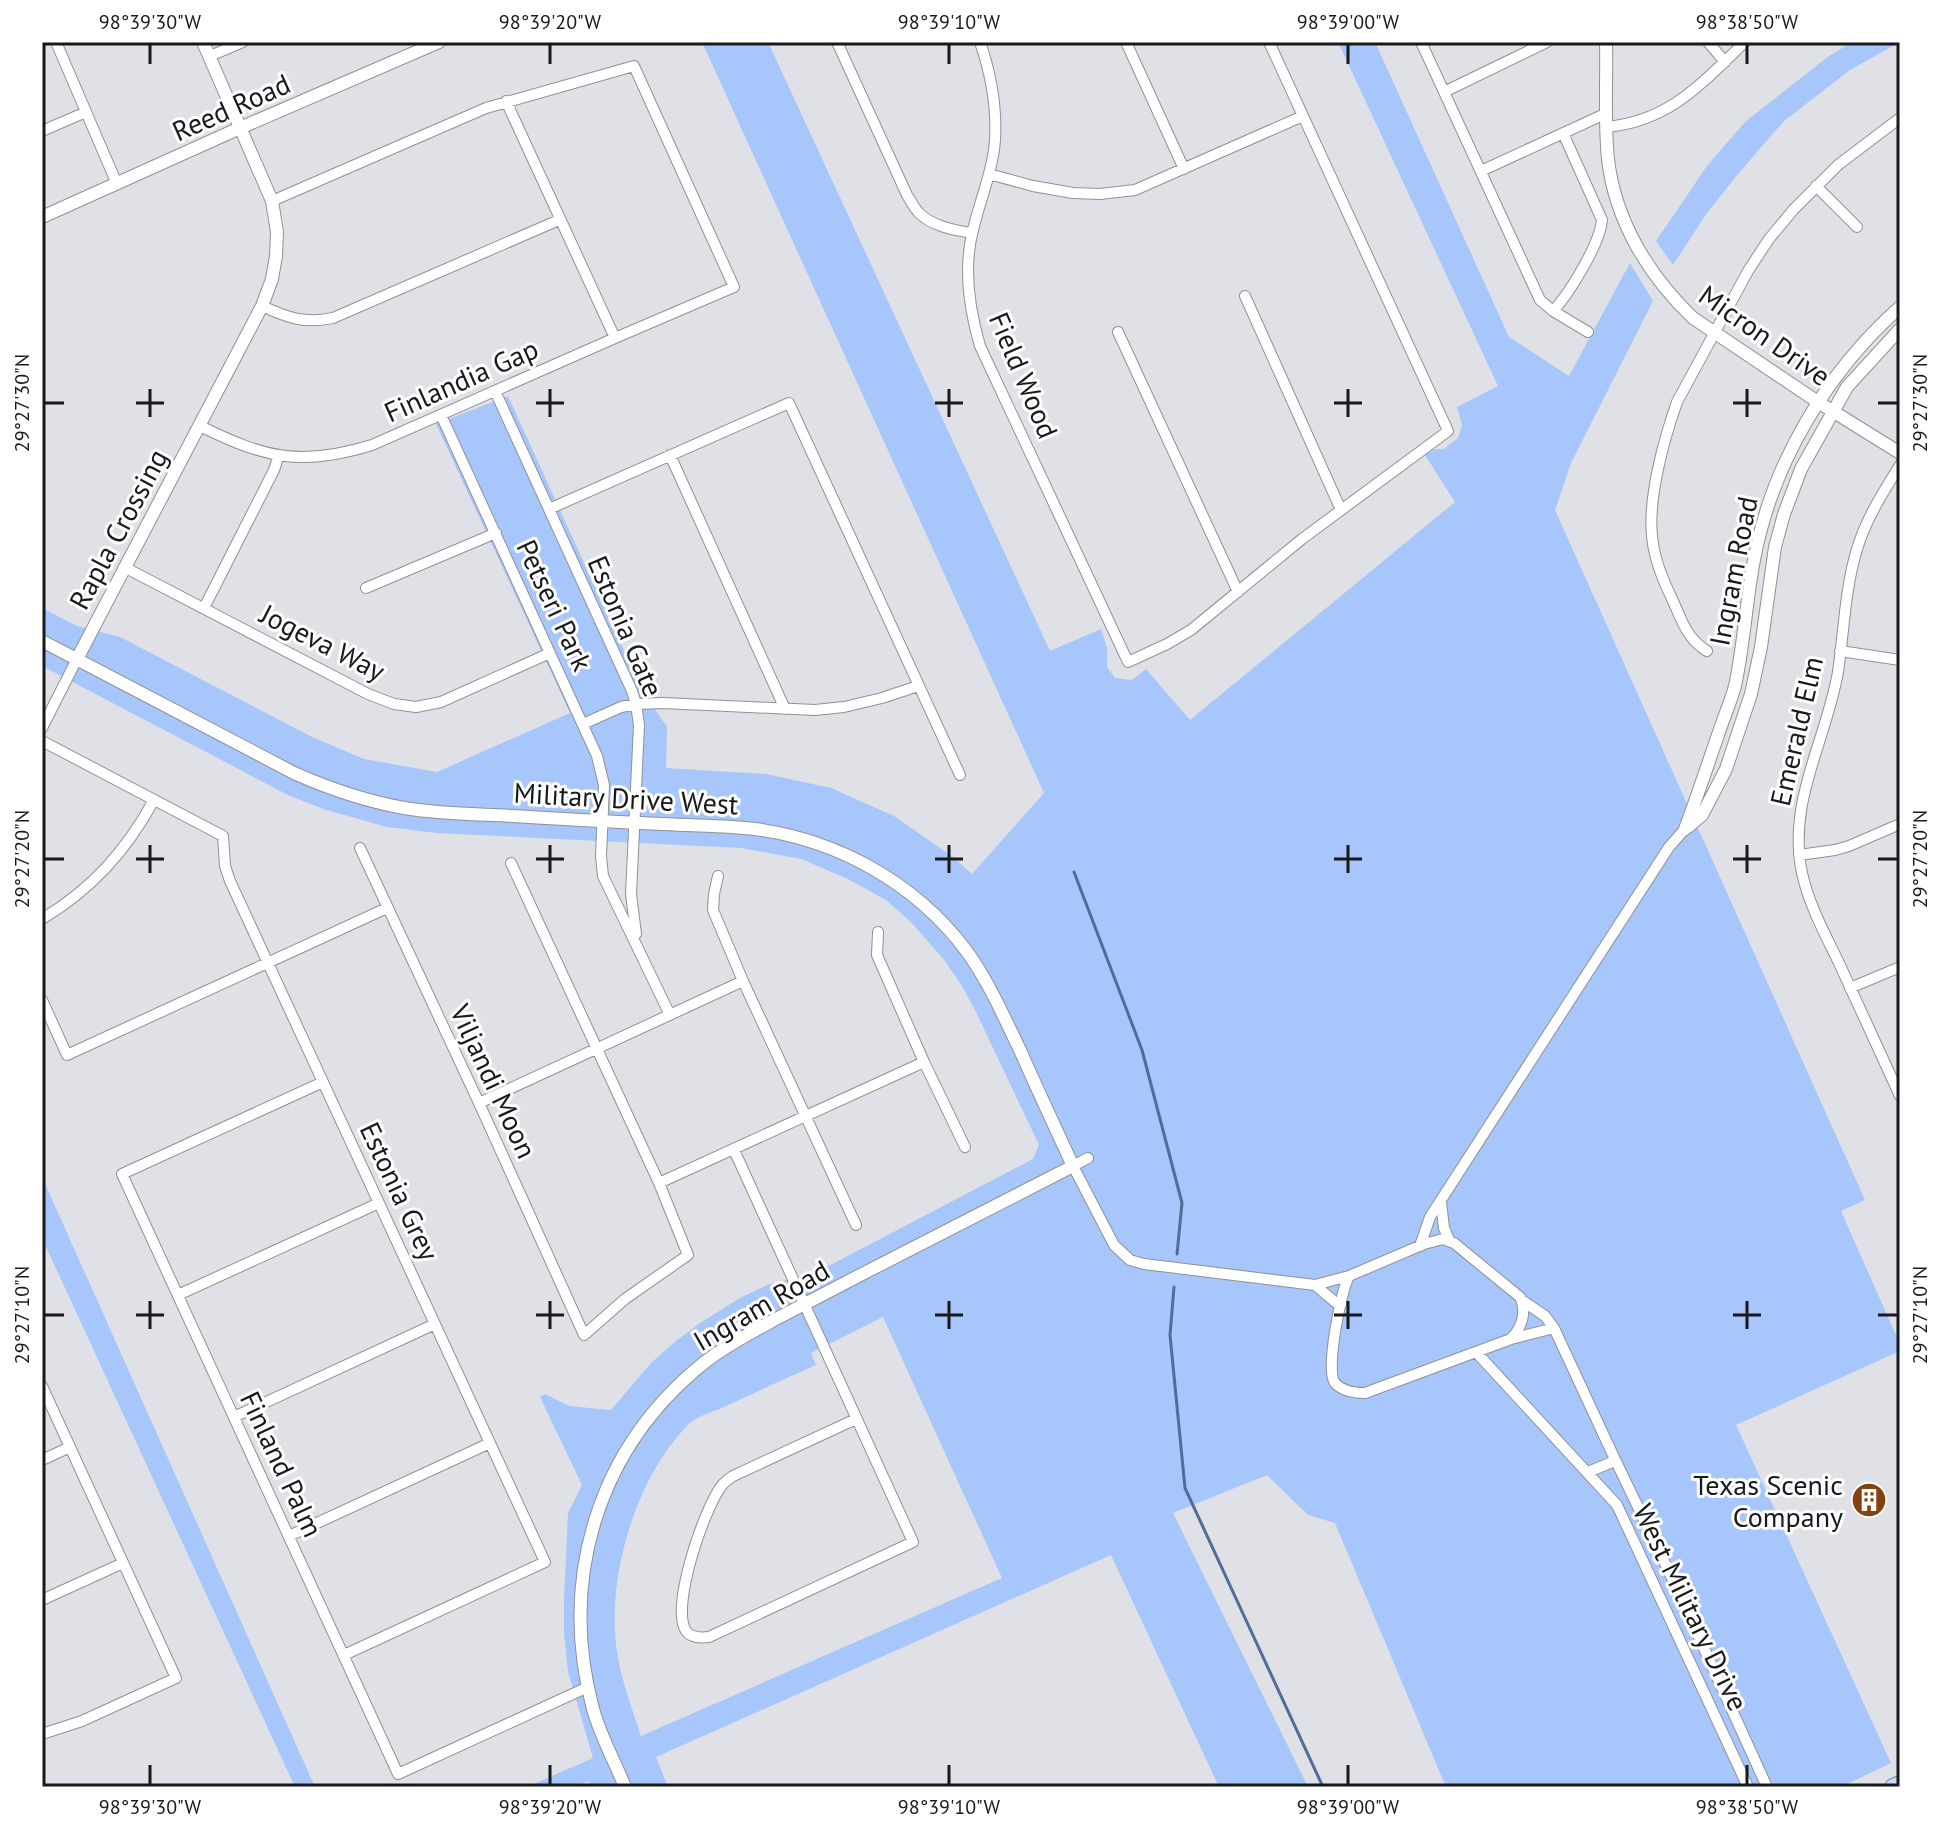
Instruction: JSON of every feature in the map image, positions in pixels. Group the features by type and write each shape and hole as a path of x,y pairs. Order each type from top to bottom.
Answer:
{"main road":[{"path":"1893,1787 1900,1784"}],"street":[{"path":"56,42 117,184"},
{"name":"Rapla Crossing","path":"42,728 262,306 272,279 277,232 272,201 203,42"},
{"path":"210,56 243,42"},
{"name":"Reed Road","path":"42,217 439,42"},
{"path":"837,42 907,195 918,212 944,227 972,233"},
{"name":"Field Wood","path":"980,42 994,97 995,142 972,233 968,279 974,324 980,346 1128,662 1191,630 1238,592"},
{"path":"1126,42 1184,169"},
{"path":"1118,332 1238,592 1264,568 1448,431 1269,42"},
{"path":"1421,42 1540,300 1588,332"},
{"path":"1444,92 1522,47 1547,42"},
{"name":"Micron Drive","path":"1606,42 1608,159 1613,185 1629,232 1656,278 1684,310 1714,332 1900,453"},
{"path":"1708,42 1725,62"},
{"path":"1607,127 1649,118 1676,105 1745,42"},
{"name":"Finlandia Gap","path":"200,426 235,443 279,455 317,457 350,452 734,287 634,66 506,101"},
{"path":"272,201 506,101 615,338"},
{"path":"42,131 86,112"},
{"path":"1481,171 1607,113"},
{"path":"989,174 1073,193 1135,190 1303,116"},
{"path":"1707,651 1687,634 1660,573 1652,538 1655,488 1677,402 1748,271 1769,239 1816,186 1861,146 1900,118"},
{"path":"1553,311 1580,271 1599,234 1602,220 1563,133"},
{"path":"1816,186 1857,227"},
{"path":"262,306 302,321 333,318 559,220"},
{"path":"1245,296 1341,510"},
{"name":"Ingram Road","path":"1685,829 1734,690 1754,560 1776,482 1818,402 1855,353 1900,307"},
{"name":"Ingram Road","path":"1420,1246 1430,1217 1669,847 1702,815 1726,769 1751,694 1761,647 1770,573 1784,514 1801,469 1847,387 1900,329"},
{"name":"Estonia Gate","path":"495,391 636,704 639,725 631,894 637,944"},
{"path":"549,509 789,403 960,775"},
{"name":"Petseri Park","path":"441,415 597,756 604,785 602,821"},
{"path":"204,608 279,455"},
{"path":"670,455 785,709"},
{"name":"Emerald Elm","path":"1900,465 1868,518 1857,546 1837,674 1825,728 1801,801 1799,821 1799,855 1807,892 1900,1096"},
{"path":"366,588 496,533"},
{"name":"Jogeva Way","path":"124,567 368,694 394,704 416,707 441,702 550,653"},
{"name":"Military Drive West","path":"42,641 294,773 371,802 457,813 753,829 809,840 870,866 943,923 981,973 996,998 1073,1166"},
{"path":"1840,651 1900,660"},
{"path":"583,724 621,707 636,704 815,710 844,707 918,686"},
{"path":"1726,714 1743,719"},
{"path":"42,741 154,800 123,850 76,895 42,919"},
{"name":"Estonia Grey","path":"154,800 223,836 225,866 230,881 545,1562 344,1655"},
{"name":"Estonia Gate","path":"602,821 603,876 670,1015"},
{"path":"1799,855 1835,850 1900,824"},
{"name":"Viljandi Moon","path":"360,848 584,1335 625,1299 688,1255 659,1183"},
{"path":"511,863 659,1183 924,1062"},
{"path":"718,876 713,910 856,1225"},
{"path":"42,1000 67,1055 387,908"},
{"path":"878,932 877,955 965,1147"},
{"path":"1850,988 1900,967"},
{"path":"479,1103 743,981"},
{"name":"Finland Palm","path":"323,1082 122,1174 398,1774 588,1687"},
{"path":"734,1150 913,1542 709,1637 690,1635 684,1621 686,1577 703,1524 723,1484 733,1476 856,1419"},
{"name":"Ingram Road","path":"625,1787 594,1713 581,1633 580,1605 584,1562 605,1490 638,1433 674,1390 706,1361 736,1341 1088,1158"},
{"path":"1073,1166 1110,1240 1130,1260 1144,1264 1315,1285 1349,1276 1434,1240 1449,1240"},
{"path":"1349,1276 1341,1304 1331,1375 1336,1384 1355,1393 1365,1393 1511,1339 1554,1328 1545,1316 1449,1240 1444,1228 1441,1202"},
{"path":"178,1295 379,1203"},
{"path":"1315,1285 1341,1304"},
{"path":"1511,1339 1521,1323 1525,1310 1523,1301"},
{"path":"234,1417 435,1324"},
{"name":"West Military Drive","path":"1554,1328 1767,1787"},
{"name":"West Military Drive","path":"1476,1352 1617,1505 1748,1787"},
{"path":"42,1386 176,1678 82,1721 42,1734"},
{"path":"289,1536 490,1443"},
{"path":"42,1460 70,1447"},
{"path":"1588,1472 1615,1461"},
{"path":"42,1600 123,1563"},
{"path":"1656,1588 1673,1580"}],"shaded area":[{"path":"702,42 768,42 1050,651 1101,629 1107,648 1107,667 1115,678 1132,680 1146,669 1190,720 1455,502 1425,455 1435,449 1444,449 1458,438 1462,425 1457,407 1498,386 1338,42 1375,42 1509,337 1569,376 1630,263 1653,301 1571,463 1555,510 1865,1200 1841,1211 1900,1344 1900,1351 1736,1425 1891,1763 1841,1787 1446,1787 1335,1523 1308,1515 1267,1475 1173,1513 1308,1787 1219,1787 1111,1555 656,1757 668,1787 591,1787 588,1781 574,1787 527,1787 593,1758 568,1672 564,1633 568,1513 582,1485 540,1397 545,1394 569,1406 611,1410 651,1363 676,1341 740,1298 767,1285 817,1272 1033,1159 1039,1145 976,1012 945,961 911,922 886,900 846,878 801,859 741,848 437,833 387,827 323,809 288,795 42,666 42,608 77,626 120,637 312,737 364,759 437,772 570,713 436,424 508,396 642,690 667,727 666,768 766,774 831,788 894,816 972,874 1044,793","holes":["883,1317 1002,1578 641,1736 618,1657 615,1604 618,1576 632,1520 656,1467 692,1421 816,1365 811,1353"]},
{"path":"1852,42 1900,42 1850,70 1784,121 1707,213 1673,265 1656,241 1707,166 1745,122 1829,56"},
{"path":"42,1177 315,1787 295,1787 42,1238"}],"waterway":[{"path":"1074,872 1142,1050 1182,1203 1177,1254"},
{"path":"1174,1287 1170,1335 1185,1488 1323,1787"}],"place":[{"name":"Texas Scenic Company","path":"1869,1500"}]}
